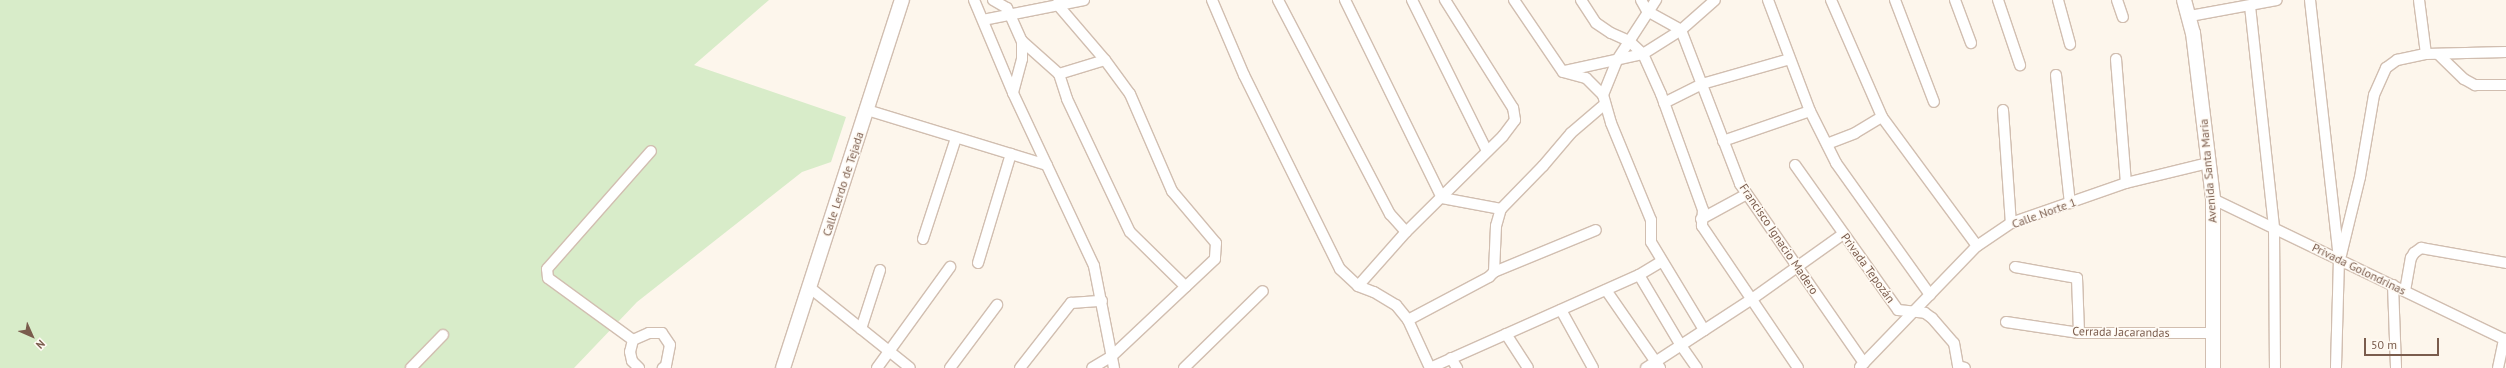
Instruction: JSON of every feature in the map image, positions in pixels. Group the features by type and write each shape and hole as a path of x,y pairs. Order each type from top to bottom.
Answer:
{"main road":[{"name":"Calle Lerdo de Tejada","path":"783,368 902,0"},
{"name":"Avenida Santa María","path":"2184,0 2190,16 2213,199 2213,368"}],"street":[{"path":"974,0 1013,94 1094,266 1114,368"},
{"path":"993,0 1004,4 1022,41 1022,59 1013,94"},
{"path":"983,20 1057,4 1084,0"},
{"path":"1212,0 1244,75 1340,269 1358,286 1374,292 1396,305 1408,320 1430,368 1639,275 1661,262"},
{"path":"1278,0 1390,214 1406,232"},
{"path":"1345,0 1442,198"},
{"path":"1412,0 1487,152"},
{"path":"1358,286 1406,232 1442,198 1512,126 1516,115 1445,0"},
{"path":"1514,0 1562,72 1586,78 1604,100 1651,220 1652,242 1661,262 1704,330"},
{"path":"1581,0 1596,23 1611,33 1629,41 1643,54 1664,103 1703,210 1701,219 1702,226 1798,368"},
{"path":"1641,0 1647,11 1681,30"},
{"path":"1494,272 1496,226 1501,208 1543,166 1571,133 1604,100 1617,60 1647,11 1656,0"},
{"path":"1562,72 1643,54 1681,30 1715,0"},
{"path":"1768,0 1810,111 1836,163 1930,295"},
{"path":"1830,0 1882,117 1977,246"},
{"path":"1895,0 1934,102"},
{"path":"1955,0 1971,43"},
{"path":"1998,0 2020,65"},
{"path":"2058,0 2070,44"},
{"path":"2117,0 2123,17"},
{"path":"2190,16 2277,0"},
{"path":"2310,0 2339,259 2336,368"},
{"path":"2420,0 2426,54"},
{"path":"1057,4 1105,60 1130,94 1172,191 1216,243 1215,259 1112,356 1092,368"},
{"path":"2250,6 2274,228 2275,368"},
{"name":"Francisco Ignacio Madero","path":"1681,30 1740,184 1798,267 1862,366"},
{"path":"1022,41 1059,74 1067,99 1130,232 1186,287"},
{"path":"2339,259 2350,221 2379,80 2386,68 2397,60 2426,54 2439,55 2506,52"},
{"path":"2439,55 2464,79 2475,85 2506,85"},
{"path":"1664,103 1702,84 1790,59"},
{"path":"2116,59 2126,183"},
{"path":"1059,74 1105,60"},
{"path":"2056,75 2070,203"},
{"path":"867,110 1047,165"},
{"path":"2003,110 2011,224"},
{"path":"1723,141 1810,111"},
{"path":"1827,144 1855,133 1882,117"},
{"path":"923,239 956,138"},
{"path":"633,340 548,278 547,269 651,151"},
{"path":"978,262 1011,154"},
{"name":"Calle Norte 1","path":"1862,366 1977,246 2011,224 2126,183 2208,163"},
{"name":"Privada Tepozán","path":"1795,165 1898,310 1912,313 1924,313 1944,329 1957,351 1958,367"},
{"path":"1701,219 1747,194"},
{"path":"1442,198 1501,208"},
{"name":"Privada Golondrinas","path":"2213,199 2505,339"},
{"path":"1408,320 1481,283 1494,272 1596,230"},
{"path":"1646,368 1658,365 1680,344 1752,299 1843,234"},
{"path":"2405,291 2411,258 2414,253 2421,248 2506,263"},
{"path":"877,368 950,267"},
{"path":"2015,267 2077,278 2079,333"},
{"path":"861,329 880,270"},
{"path":"1639,275 1680,344 1697,368"},
{"path":"2393,286 2396,368"},
{"path":"809,287 889,353 910,368"},
{"path":"1606,290 1658,365"},
{"path":"1184,368 1263,291"},
{"path":"1020,368 1071,303 1102,301"},
{"path":"950,368 997,305"},
{"path":"1561,310 1593,368"},
{"name":"Cerrada Jacarandas","path":"2006,322 2079,333 2213,333"},
{"path":"639,368 632,361 630,352 633,340 649,332 662,333 670,345 667,367"},
{"path":"1506,334 1528,368"},
{"path":"411,368 443,335"},
{"path":"2498,368 2505,339"},
{"path":"1451,358 1457,368"}],"green space":[{"path":"0,0 769,0 694,65 846,117 831,162 802,172 637,302 574,368 0,368"}]}
